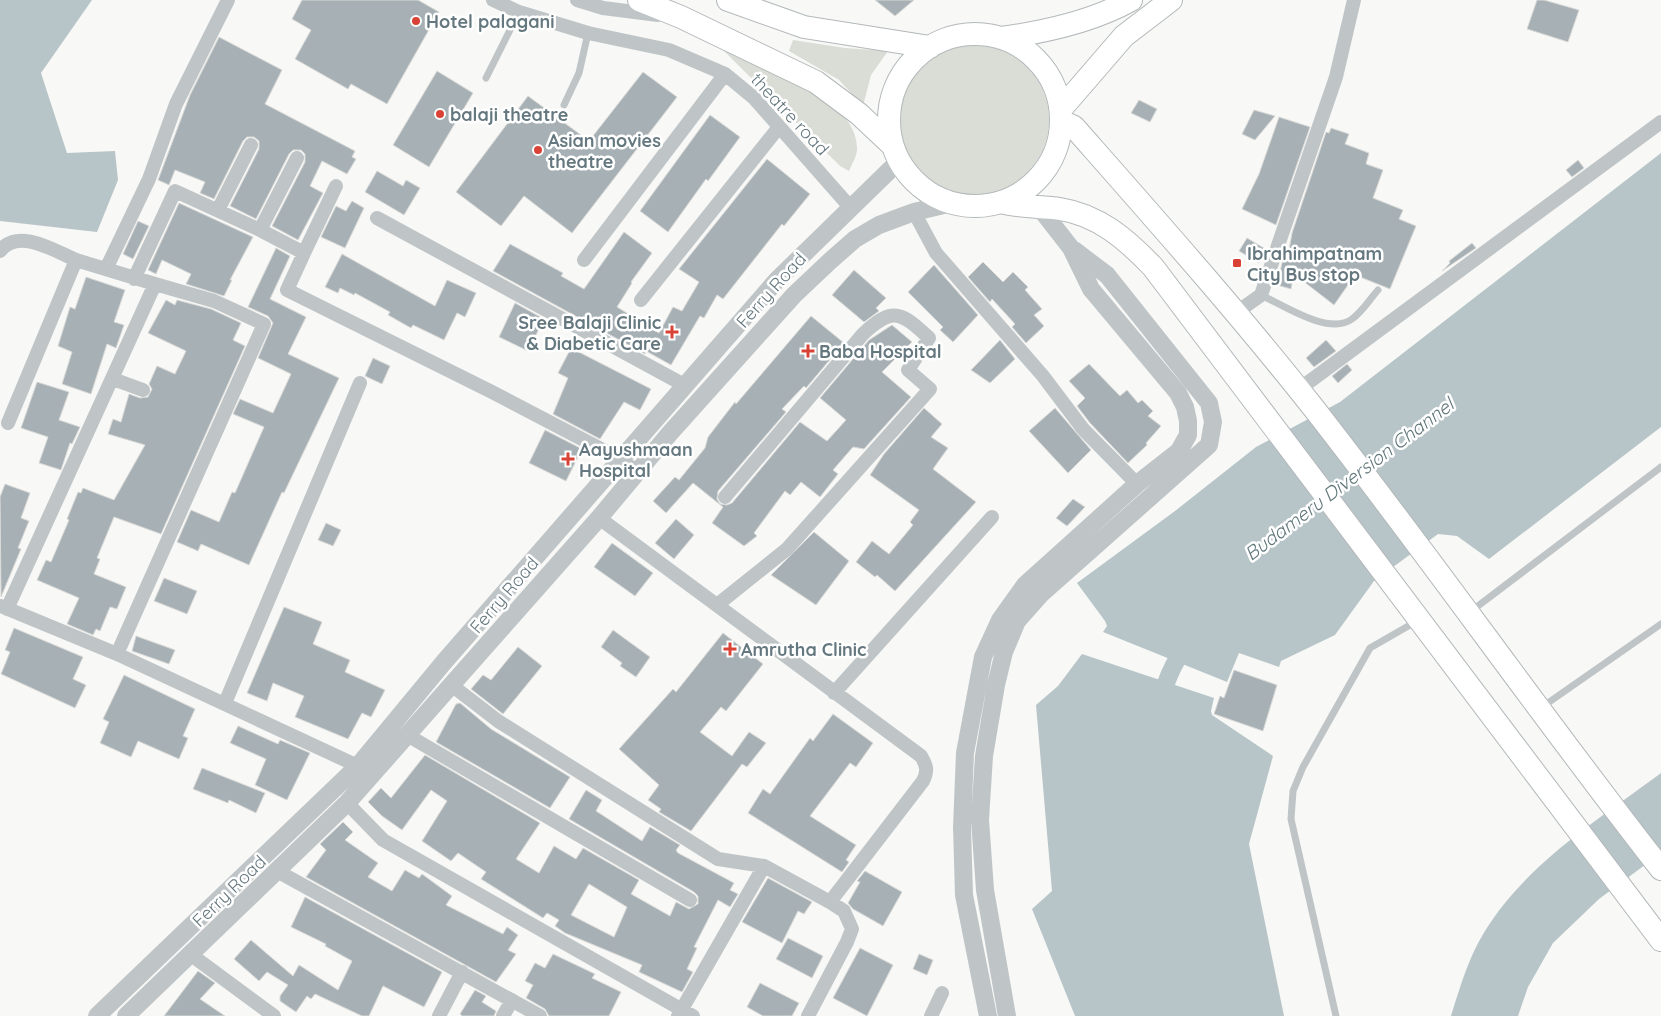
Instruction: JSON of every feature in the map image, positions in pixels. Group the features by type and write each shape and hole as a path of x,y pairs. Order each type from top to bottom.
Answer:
{"highway":[{"path":"639,0 681,17 816,82 859,114 896,153 921,188 952,203 977,206 1002,202 1024,192 1041,176 1054,155 1061,133 1061,115 1054,86 1041,65 1023,49 1001,38 965,35 947,39 930,47 912,61 899,80 891,101 888,123 896,153"},
{"path":"1001,38 1035,33 1084,20 1131,0"},
{"path":"1061,115 1124,36 1171,0"},
{"path":"741,2 804,27 930,47"},
{"path":"1061,115 1237,312 1468,614 1582,768 1661,869"},
{"path":"1002,202 1078,213 1092,218 1124,238 1153,268 1658,936"}],"street":[{"path":"106,269 149,179 176,104 228,0"},
{"name":"theatre road","path":"493,0 519,12 588,33 669,50 725,74 754,98 850,207"},
{"path":"577,0 602,8 681,17"},
{"path":"1237,312 1261,295 1336,77 1354,0"},
{"path":"584,260 725,74"},
{"path":"1304,398 1661,122"},
{"path":"641,300 779,128"},
{"path":"218,210 251,145"},
{"name":"Ferry Road","path":"126,1016 346,803 364,771 444,662 777,280 850,207 896,153"},
{"path":"260,230 297,158"},
{"path":"336,186 287,290 492,392 622,460 637,472"},
{"path":"134,279 175,191 260,230 304,253"},
{"name":"Ferry Road","path":"97,1016 364,771 407,735 454,679 599,518 637,472 794,295 855,239 879,225 914,212 952,203"},
{"path":"988,1016 964,894 962,827 965,753 983,657 1000,620 1025,585 1137,484 1179,451 1188,435 1185,407 1178,393 1091,289 1071,248 1039,207"},
{"path":"914,212 936,253 1042,376 1083,430 1137,484"},
{"path":"377,218 686,386"},
{"path":"0,251 10,241 19,240 34,243 76,260 134,279 214,301 264,324 117,654"},
{"path":"1008,1016 984,890 980,820 984,756 996,685 1004,652 1017,621 1041,594 1209,445 1213,422 1209,403 1113,282 1107,275 1071,248"},
{"path":"8,424 76,260"},
{"path":"777,280 794,295"},
{"path":"155,284 4,607 117,654 225,703 364,771"},
{"path":"717,605 786,549 930,389 908,370 929,338 911,322 898,314 889,314 879,319 863,334 726,497"},
{"path":"112,379 143,390"},
{"path":"225,703 360,383"},
{"path":"834,693 992,517"},
{"path":"599,518 921,756 926,763 927,772 923,781 830,902"},
{"path":"444,662 454,679 498,721 718,859 764,866 844,911 852,929 808,1016"},
{"path":"407,735 690,900"},
{"path":"346,803 383,840 684,1014 764,866"},
{"path":"277,871 540,1016"},
{"path":"190,954 274,1016"},
{"path":"439,1016 462,972"},
{"path":"931,1016 942,993"},
{"path":"503,1016 512,1000"}],"lane":[{"path":"486,78 519,12"},
{"path":"564,105 579,73 588,33"},
{"path":"1261,295 1326,325 1340,325 1351,320 1378,290"},
{"path":"1468,614 1661,466"},
{"path":"1336,1016 1291,819 1293,791 1303,767 1370,648 1419,619"},
{"path":"1539,709 1661,624"}],"shaded area":[{"path":"793,40 845,48 888,51 871,75 863,106 839,80 789,51"},
{"path":"974,45 989,46 1003,51 1016,57 1027,67 1037,78 1043,91 1048,105 1048,135 1043,149 1037,162 1027,173 1016,183 1003,189 989,194 974,195 959,194 945,189 932,183 921,173 911,162 905,149 900,135 899,120 900,105 905,91 911,78 921,67 932,57 945,51 959,46"},
{"path":"721,48 782,73 825,98 842,113 853,130 857,149 849,171 840,166"}],"water":[{"path":"0,0 92,0 41,73 67,153 115,151 118,180 97,232 0,221"},
{"path":"1661,153 1661,427 1489,559 1457,536 1438,534 1374,581 1335,635 1281,661 1279,667 1239,653 1227,682 1103,632 1107,626 1105,621 1077,583 1175,511 1256,447 1340,402"},
{"path":"1082,654 1214,698 1212,715 1273,756 1249,844 1284,1016 1075,1016 1032,909 1052,891 1036,705 1058,686"},
{"path":"1661,773 1661,853 1599,899 1553,943 1528,987 1518,1016 1451,1016 1465,972 1479,941 1502,907 1521,884 1565,844"}],"building":[{"path":"302,0 418,0 439,12 387,104 351,84 348,89 295,59 311,30 292,19"},
{"path":"875,0 914,0 895,16"},
{"path":"1537,0 1544,0 1579,10 1568,42 1527,29"},
{"path":"219,37 282,70 265,104 355,151 352,157 356,159 347,174 322,161 310,186 323,193 298,240 272,226 305,162 305,154 301,150 293,150 289,154 256,219 230,206 259,149 259,141 254,137 247,137 243,141 214,199 200,193 205,182 175,170 169,185 158,180 190,95"},
{"path":"437,71 473,93 429,167 393,145"},
{"path":"643,72 677,97 572,233 524,196 501,226 456,192 528,96 589,141"},
{"path":"1139,100 1157,109 1150,122 1131,113"},
{"path":"1254,110 1275,116 1255,140 1242,134"},
{"path":"710,115 740,137 708,181 706,179 668,232 640,211"},
{"path":"1279,117 1310,127 1276,225 1242,209 1259,174"},
{"path":"1331,128 1349,134 1345,144 1369,153 1366,164 1383,170 1373,198 1403,210 1399,219 1416,226 1390,289 1355,275 1334,305 1294,274 1291,289 1277,285 1283,259 1287,261 1292,233 1326,132 1329,133"},
{"path":"767,159 810,194 784,226 782,224 723,299 717,295 704,318 700,316 671,365 646,351 645,354 493,271 510,244 563,273 561,276 584,289 624,232 652,253 631,282 617,307 659,333 673,307 682,311 699,282 679,269"},
{"path":"1578,160 1584,168 1572,177 1566,170"},
{"path":"377,171 403,186 406,180 420,188 404,215 365,192"},
{"path":"352,201 364,208 345,248 321,237 336,206 346,211"},
{"path":"179,203 253,237 230,280 232,280 224,296 186,284 191,274 162,260 156,274 148,270"},
{"path":"138,221 149,226 133,259 123,254"},
{"path":"1247,238 1267,250 1259,263 1239,251"},
{"path":"1472,243 1476,248 1442,271 1450,263 1449,261"},
{"path":"276,248 290,256 270,299 306,317 288,354 339,378 284,493 282,492 249,565 201,544 198,551 177,542 191,510 219,522 232,492 235,493 264,427 233,414 240,399 273,413 291,374 258,358 273,323 268,316 248,307"},
{"path":"342,254 435,306 447,280 476,293 465,317 457,313 444,340 413,325 411,328 388,315 390,312 355,293 354,295 340,288 338,293 325,287"},
{"path":"983,262 1003,282 1013,272 1028,287 1025,290 1042,309 1034,315 1044,326 1026,343 1012,327 1015,324 992,299 990,302 968,277"},
{"path":"934,265 978,315 953,342 940,330 943,327 908,292"},
{"path":"854,270 886,298 876,308 879,311 864,322 832,295"},
{"path":"86,277 125,290 114,322 124,325 116,348 107,344 91,394 62,384 72,352 58,346 70,307 75,309"},
{"path":"166,300 175,305 177,300 211,309 241,323 233,340 245,346 161,534 114,517 97,558 100,559 94,574 126,587 117,609 110,607 100,631 96,629 93,635 67,624 79,598 37,580 46,560 51,562 69,520 67,519 78,492 81,493 83,488 114,500 145,445 108,434 113,419 121,422 129,394 140,398 148,397 152,389 149,384 157,366 175,374 186,351 148,333"},
{"path":"515,303 544,319 528,351 499,337"},
{"path":"811,316 844,343 806,388 804,386 782,409 786,412 718,491 717,499 720,504 727,505 732,503 800,422 827,441 846,420 820,398 869,340 892,325 912,342 882,372 911,397 864,449 853,447 833,470 838,474 820,497 801,482 790,495 785,491 754,533 757,536 744,546 712,523 723,507 693,483 666,513 653,501 675,477 679,480 705,448 708,437 735,402 736,404"},
{"path":"1000,340 1015,359 990,383 971,370"},
{"path":"1326,340 1336,351 1314,367 1306,358"},
{"path":"571,348 651,389 640,410 624,402 600,439 553,414 568,378 558,373"},
{"path":"373,358 390,366 382,384 365,376"},
{"path":"1089,364 1120,396 1127,390 1138,403 1142,400 1153,411 1148,416 1161,426 1146,443 1147,445 1128,463 1090,423 1077,406 1085,398 1069,381"},
{"path":"1347,364 1352,370 1338,383 1332,376"},
{"path":"37,382 69,392 59,420 80,427 72,444 70,443 61,470 39,463 48,437 21,428"},
{"path":"924,408 942,424 931,437 948,448 933,469 976,502 895,591 877,575 875,577 856,562 872,541 889,554 913,525 910,522 919,510 870,475 884,454"},
{"path":"1055,408 1091,450 1068,473 1029,431"},
{"path":"545,430 582,449 566,481 529,463"},
{"path":"5,484 30,493 21,518 29,521 18,548 21,549 1,597 0,497"},
{"path":"1073,499 1085,507 1067,526 1056,518"},
{"path":"676,519 694,535 674,559 655,543"},
{"path":"326,523 341,530 333,546 318,540"},
{"path":"814,532 849,561 816,605 771,575"},
{"path":"612,543 653,573 635,596 594,567"},
{"path":"164,578 197,591 187,614 154,601"},
{"path":"284,607 322,622 313,644 350,660 345,672 385,690 371,717 362,713 348,739 295,717 304,696 273,683 267,701 247,693"},
{"path":"14,628 83,657 73,679 86,685 75,708 1,674 10,652 5,650"},
{"path":"613,630 650,657 636,677 620,666 622,663 601,647"},
{"path":"723,633 763,664 726,711 721,707 700,732 732,756 749,732 766,743 747,767 742,764 691,831 659,812 661,809 648,800 659,785 619,749 673,689 676,692"},
{"path":"136,636 175,650 169,664 132,651"},
{"path":"518,647 542,666 503,714 471,689 483,675 491,680"},
{"path":"1234,670 1277,685 1263,731 1214,714 1220,696 1224,698"},
{"path":"124,675 195,709 183,736 188,738 179,759 138,741 131,757 100,743 109,722 103,719"},
{"path":"460,703 491,729 570,777 550,808 436,742 456,704"},
{"path":"833,714 873,743 856,767 850,763 810,816 856,845 846,860 849,862 842,872 748,813 763,789 770,794 810,738 813,741"},
{"path":"238,726 278,744 280,740 310,753 287,800 255,785 266,759 230,743"},
{"path":"425,755 540,823 516,859 539,873 554,846 576,859 583,848 639,880 631,894 670,916 676,902 689,909 698,904 698,896 694,892 569,819 586,790 602,800 596,811 642,841 650,827 680,845 676,850 678,853 734,883 730,890 738,894 730,907 718,900 694,947 697,948 687,969 693,972 682,992 639,972 642,965 565,933 555,926 559,920 547,913 543,918 481,879 486,872 458,853 451,861 422,841 447,801 431,790 402,830 382,816 368,802 381,788 391,798","holes":["589,884 627,907 614,937 571,915"]},
{"path":"202,768 265,793 256,813 229,800 228,803 193,789"},
{"path":"343,822 353,832 345,840 378,863 368,877 392,891 405,870 419,878 422,874 452,896 446,905 503,934 507,927 518,935 508,950 516,954 496,982 306,877 326,850 320,844"},
{"path":"865,871 902,892 883,926 853,909 848,903 860,882 857,881"},
{"path":"768,878 812,902 804,914 798,911 782,943 742,922"},
{"path":"305,897 442,972 424,1007 383,986 369,1016 362,1016 315,994 311,999 307,996 296,1012 280,1001 280,996 288,985 267,972 259,981 234,959 251,940 293,976 299,965 338,990 352,961 325,946 326,944 291,927"},
{"path":"788,938 823,956 812,978 776,959"},
{"path":"860,948 893,965 867,1016 833,998"},
{"path":"553,954 595,974 592,978 621,992 609,1016 549,1016 545,1009 526,998 533,985 525,981 535,963 545,968"},
{"path":"919,954 933,960 927,975 913,969"},
{"path":"198,971 215,983 200,999 225,1016 164,1016"},
{"path":"760,983 799,1003 792,1016 763,1016 747,1007"},
{"path":"475,990 486,996 482,1002 496,1011 494,1016 462,1016 460,1014"}],"waterway":[{"name":"Budameru Diversion Channel","path":"1159,704 1174,664 1189,643"}],"place":[{"name":"Hotel palagani","path":"416,21"},
{"name":"balaji theatre","path":"440,114"},
{"name":"Asian movies theatre","path":"538,150"},
{"name":"Ibrahimpatnam City Bus stop","path":"1237,263"},
{"name":"Sree Balaji Clinic & Diabetic Care","path":"672,332"},
{"name":"Baba Hospital","path":"808,351"},
{"name":"Aayushmaan Hospital","path":"568,459"},
{"name":"Amrutha Clinic","path":"730,649"}]}
